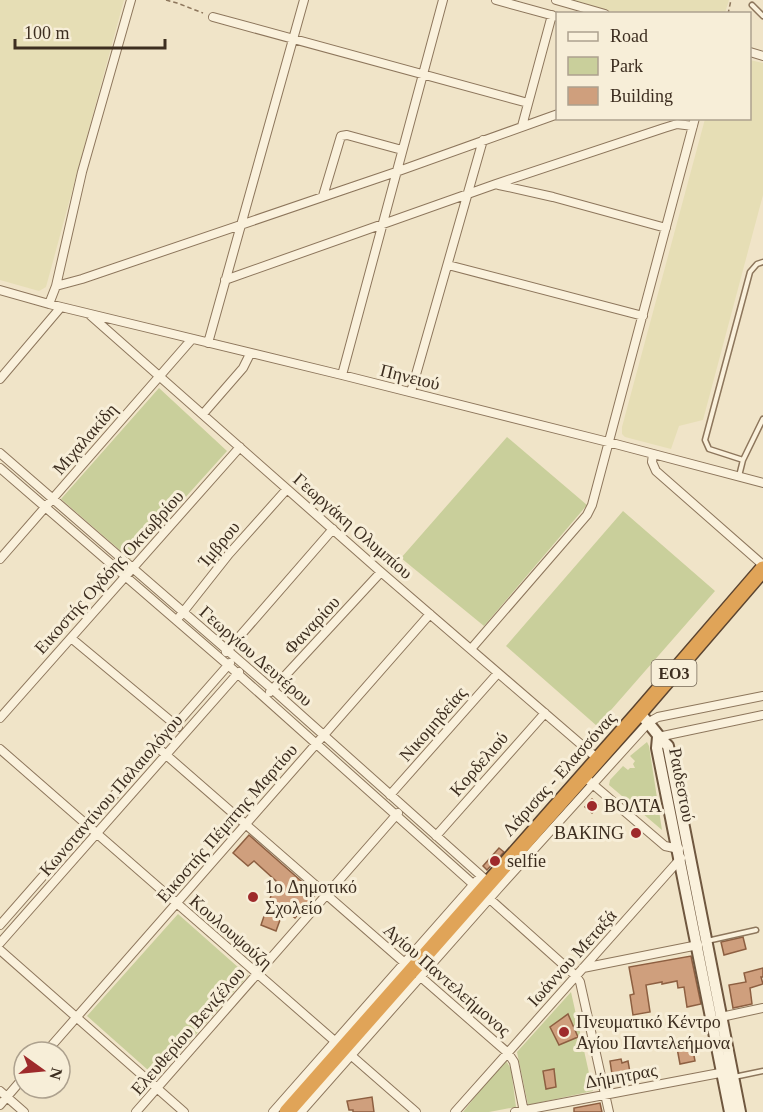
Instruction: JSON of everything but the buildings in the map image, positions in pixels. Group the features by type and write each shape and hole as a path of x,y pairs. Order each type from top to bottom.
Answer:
{"highway":[{"name":"Λάρισας - Ελασσόνας","path":"287,1112 312,1076 342,1049 485,887 588,780 598,759 644,718 763,567"}],"street":[{"path":"49,304 56,286 82,172 131,0"},
{"path":"208,343 304,0"},
{"path":"342,375 444,0"},
{"path":"496,0 555,16 522,126"},
{"path":"556,0 598,12"},
{"path":"213,17 528,103"},
{"path":"56,286 396,172 556,115"},
{"path":"225,280 496,184 677,124 694,122 592,505 587,515 471,649"},
{"path":"323,196 341,136 347,135 402,150"},
{"path":"411,392 483,140"},
{"path":"496,184 553,196 666,228"},
{"path":"448,265 643,316"},
{"name":"Πηνειού","path":"0,290 250,354 411,392 763,483"},
{"path":"0,379 61,307"},
{"name":"Γεωργάκη Ολυμπίου","path":"89,314 381,572 598,759"},
{"name":"Μιχαλακίδη","path":"0,559 192,339"},
{"path":"203,414 243,368 250,354"},
{"name":"Εικοστής Ογδόης Οκτωβρίου","path":"0,718 240,447"},
{"name":"Γεωργίου Δευτέρου","path":"0,453 324,735 436,836 485,887"},
{"path":"653,454 652,462 656,471 763,567"},
{"name":"Γεωργίου Δευτέρου","path":"0,468 228,665 396,816 485,887"},
{"name":"Ίμβρου","path":"176,621 217,569 287,489"},
{"path":"220,659 333,529"},
{"name":"Φαναρίου","path":"264,698 381,572"},
{"name":"Εικοστής Πέμπτης Μαρτίου","path":"56,1040 430,614"},
{"path":"71,638 185,734"},
{"name":"Κωνσταντίνου Παλαιολόγου","path":"0,925 235,657"},
{"name":"Κωνσταντίνου Παλαιολόγου","path":"0,943 245,666"},
{"name":"Νικομηδείας","path":"390,795 498,673"},
{"path":"682,853 665,846 588,780 644,718 763,696"},
{"name":"Κορδελιού","path":"436,836 544,713"},
{"path":"644,718 658,737 763,716"},
{"name":"Ραιδεστού","path":"658,737 657,748 702,943 729,1074 740,1112"},
{"name":"Αγίου Παντελεήμονος","path":"157,747 508,1053 514,1062 524,1111"},
{"name":"Κουλουψούζη","path":"0,749 256,975 416,1112"},
{"name":"Ελευθερίου Βενιζέλου","path":"136,1112 404,807"},
{"name":"Ιωάννου Μεταξά","path":"455,1112 682,853"},
{"path":"485,887 580,982 609,1112"},
{"path":"583,968 702,943"},
{"name":"Ραιδεστού","path":"702,943 721,1017 729,1074 730,1112"},
{"path":"0,950 183,1112"},
{"path":"721,1017 763,1008"},
{"path":"301,1112 342,1049"},
{"name":"Δήμητρας","path":"515,1112 606,1094 729,1074"},
{"path":"273,1112 312,1076"},
{"path":"0,1091 24,1112"},
{"path":"0,1105 12,1091"}],"lane":[{"path":"752,5 763,16"},
{"path":"743,460 709,449 705,440 750,272 757,264 763,262"},
{"path":"739,477 743,460 763,419"},
{"path":"702,943 756,930"},
{"path":"729,1074 763,1071"}],"path":[{"path":"165,0 213,17"}],"shaded area":[{"path":"0,0 124,0 46,287 39,291 0,280"},
{"path":"571,0 729,0 725,12 612,12"},
{"path":"751,60 763,63 763,195 703,420 679,426 671,449 625,437 622,434 705,120 751,120"}],"green space":[{"path":"159,388 227,451 130,559 61,499"},
{"path":"507,437 587,505 484,626 401,558"},
{"path":"623,511 715,591 597,726 506,646"},
{"path":"647,742 662,830 609,785 610,780 623,766 628,770 635,768 633,764 635,761 630,756"},
{"path":"178,914 248,976 157,1078 87,1016"},
{"path":"571,992 593,1091 528,1105 517,1052"},
{"path":"505,1059 511,1069 516,1107 489,1112 463,1112"}],"place":[{"name":"ΒΟΛΤΑ","path":"592,806"},
{"name":"BAKING","path":"636,833"},
{"name":"selfie","path":"495,861"},
{"name":"1o Δημοτικό Σχολείο","path":"253,897"},
{"name":"Πνευματικό Κέντρο Αγίου Παντελεήμονα","path":"564,1032"}]}
